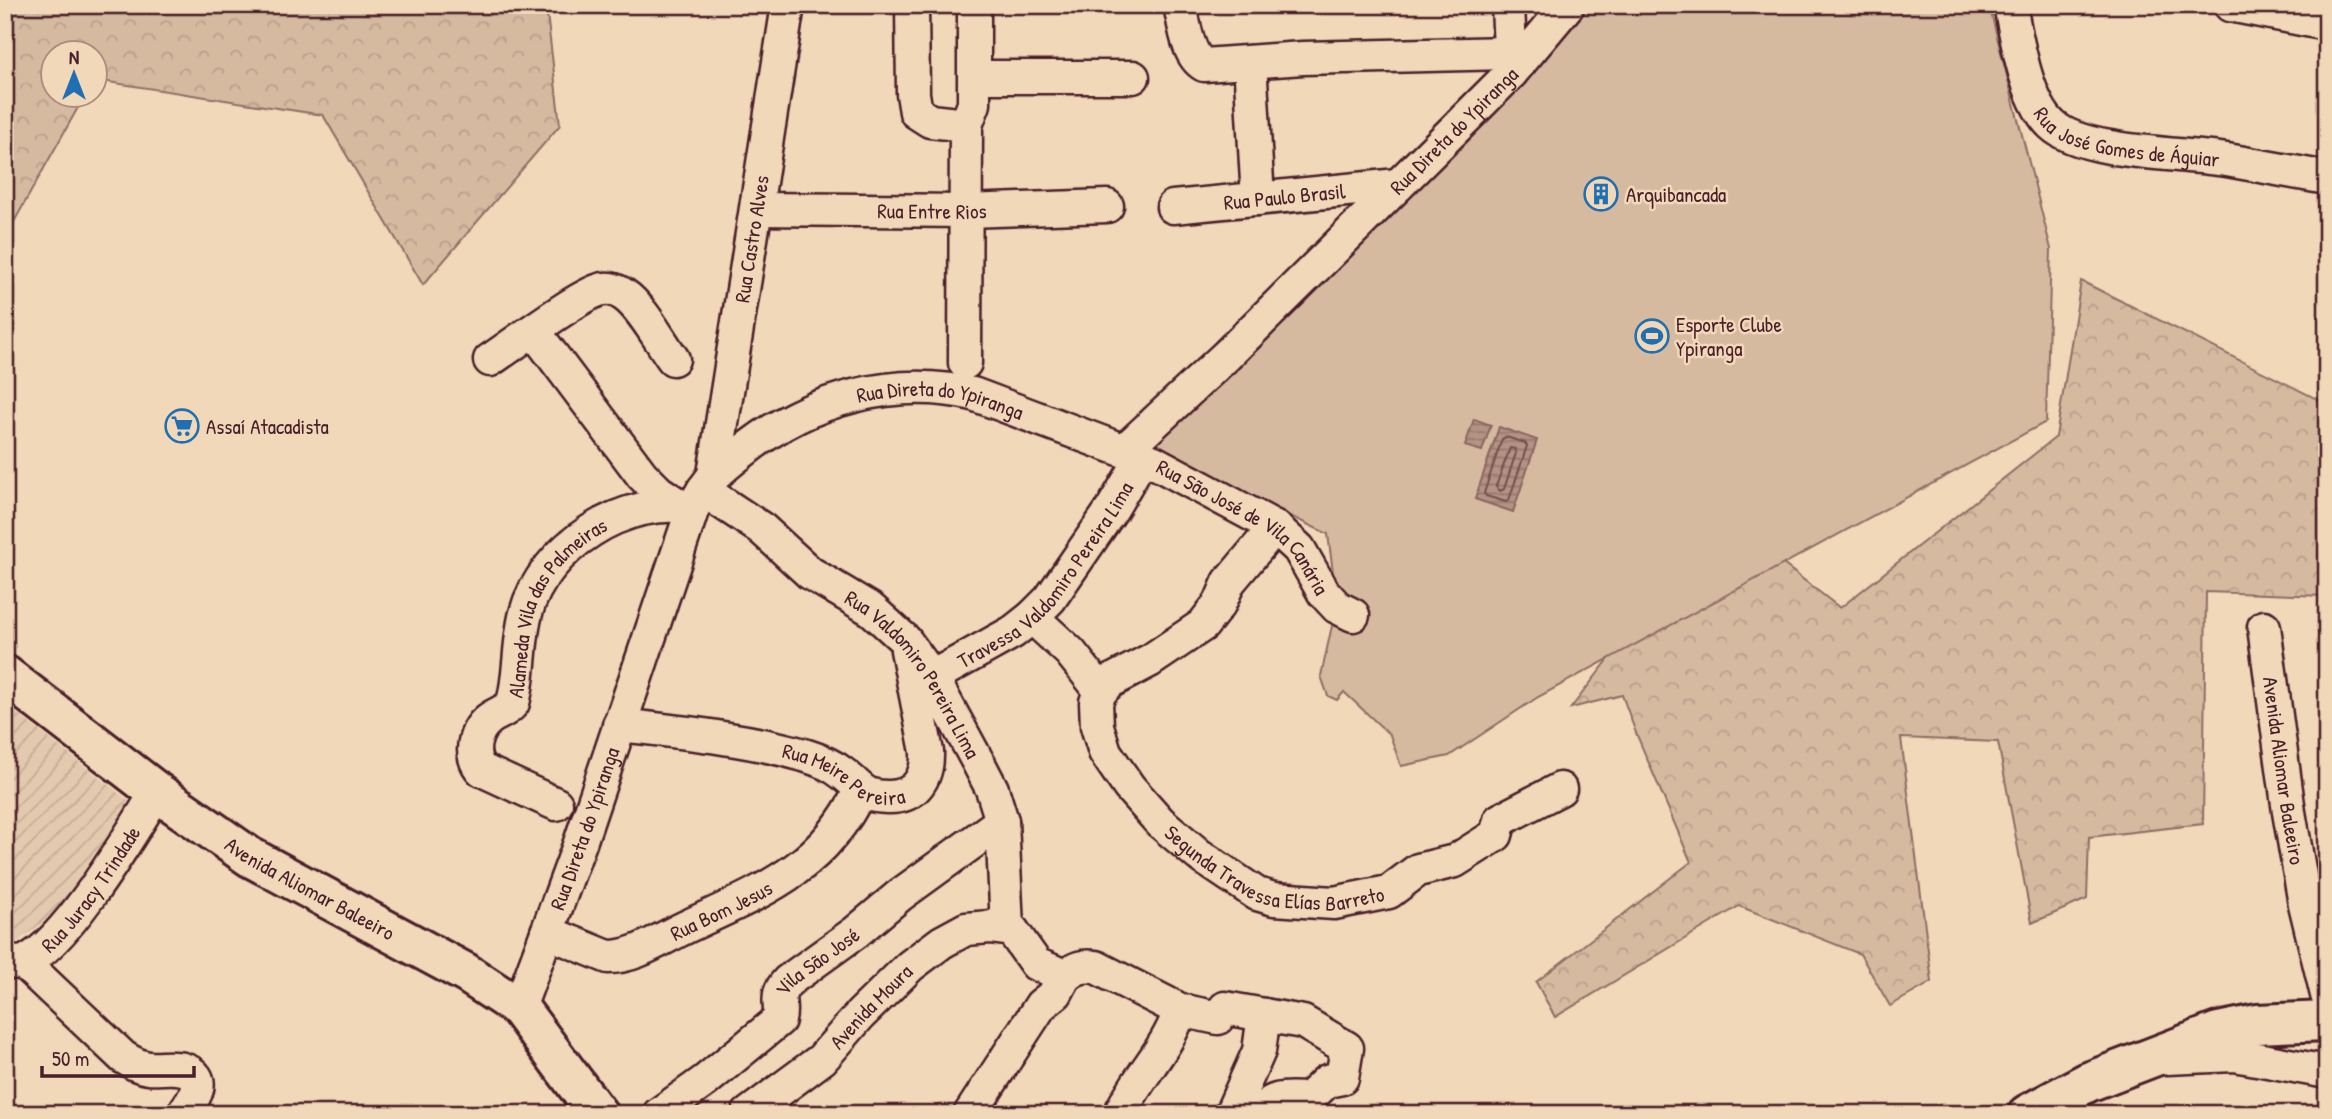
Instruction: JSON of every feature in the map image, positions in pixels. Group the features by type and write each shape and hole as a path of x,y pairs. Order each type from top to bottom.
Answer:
{"main road":[{"name":"Avenida Aliomar Baleeiro","path":"5,675 157,792 250,857 466,973 519,1008 598,1114"},
{"path":"2031,1113 2088,1082 2218,1032 2258,1024 2327,1021"}],"street":[{"name":"Rua Castro Alves","path":"697,494 757,209 788,5"},
{"path":"912,5 913,104 922,118 966,125"},
{"path":"965,363 966,125 973,111 974,5"},
{"path":"1180,5 1194,54 1204,65 1250,62 1510,63 1508,5"},
{"name":"Rua Direta do Ypiranga","path":"519,1008 580,843 697,494 771,429 804,413 852,396 887,389 948,388 973,394 1134,453 1227,355 1398,186 1510,63 1568,5"},
{"name":"Rua José Gomes de Águiar","path":"2010,5 2036,101 2043,114 2064,134 2078,141 2107,146 2227,160 2327,178"},
{"path":"2230,5 2327,24"},
{"path":"1250,62 1258,199"},
{"path":"975,77 1133,77"},
{"name":"Rua Paulo Brasil","path":"1172,207 1398,186"},
{"name":"Rua Entre Rios","path":"757,209 966,211 1107,206"},
{"path":"490,360 575,302 596,290 604,289 616,290 633,304 673,359"},
{"name":"Rua Valdomiro Pereira Lima","path":"534,331 642,475 659,492 697,494 762,530 810,573 872,610 905,640 932,677 992,789 1002,821 1007,928"},
{"name":"Rua São José de Vila Canária","path":"1134,453 1275,527 1299,549 1324,593 1337,607 1353,615"},
{"name":"Travessa Valdomiro Pereira Lima","path":"932,677 1013,632 1050,599 1112,509 1134,453"},
{"name":"Alameda Vila das Palmeiras","path":"556,804 482,770 475,763 473,755 483,726 490,719 507,711 513,703 527,612 537,585 551,565 596,528 620,517 697,494"},
{"path":"1032,617 1070,652 1101,691 1111,681 1151,660 1203,625 1220,603 1229,582 1275,527"},
{"name":"Avenida Aliomar Baleeiro","path":"2264,627 2289,812 2305,904 2327,995"},
{"name":"Rua Meire Pereira","path":"619,725 770,746 828,763 844,774 860,791 888,797 902,795 920,782 927,767 927,752 905,640"},
{"name":"Segunda Travessa Elías Barreto","path":"1101,691 1096,702 1097,726 1105,752 1129,787 1160,822 1232,878 1257,894 1274,899 1334,902 1389,892 1418,870 1455,861 1478,848 1496,835 1500,820 1560,789"},
{"name":"Rua Bom Jesus","path":"547,932 608,957 618,957 640,949 743,901 795,870 830,840 860,791"},
{"name":"Rua Juracy Trindade","path":"14,962 41,951 62,929 118,852 157,792"},
{"name":"Vila São José","path":"659,1114 705,1081 779,1020 778,997 788,981 1002,821"},
{"name":"Avenida Moura","path":"748,1114 822,1059 860,1015 910,966 942,942 966,929 990,926 1007,928"},
{"path":"1007,928 1017,935 1036,964 1065,976"},
{"path":"14,962 134,1064 149,1068 183,1068 192,1073 197,1081 196,1098 183,1114"},
{"path":"970,1114 1041,1005 1056,993 1065,976 1077,967 1085,965 1096,967 1180,1010 1218,1018 1225,1008 1303,1022 1347,1048 1342,1078 1327,1081 1308,1099 1284,1098 1272,1101 1266,1105 1262,1114"},
{"path":"1120,1114 1137,1083 1169,1038 1180,1010"},
{"path":"1231,1114 1259,1051 1264,1015"},
{"path":"2143,1059 2235,1055 2327,1072"}],"shaded area":[{"path":"5,704 130,802 55,913 5,951"}],"green space":[{"path":"5,5 546,5 560,125 423,285 323,115 108,82 108,38 38,38 38,108 78,108 5,238"},
{"name":"Esporte Clube Ypiranga","path":"1585,5 1989,5 2051,249 2046,422 1538,697 1449,756 1401,766 1390,735 1344,692 1337,700 1328,696 1321,676 1337,603 1328,534 1145,447"},
{"path":"2081,281 2327,404 2327,596 2206,592 2203,824 2089,837 2087,899 2032,923 1998,742 1901,738 1932,982 1890,1006 1860,954 1739,906 1555,1017 1536,982 1691,862 1622,695 1571,708 1720,515 1840,608 2056,437"}],"water":[{"path":"1474,419 1491,425 1482,451 1465,446"},
{"path":"1499,427 1537,440 1513,512 1475,499"}],"place":[{"name":"Arquibancada","path":"1601,194"},
{"name":"Esporte Clube Ypiranga","path":"1652,336"},
{"name":"Assaí Atacadista","path":"182,426"}]}
